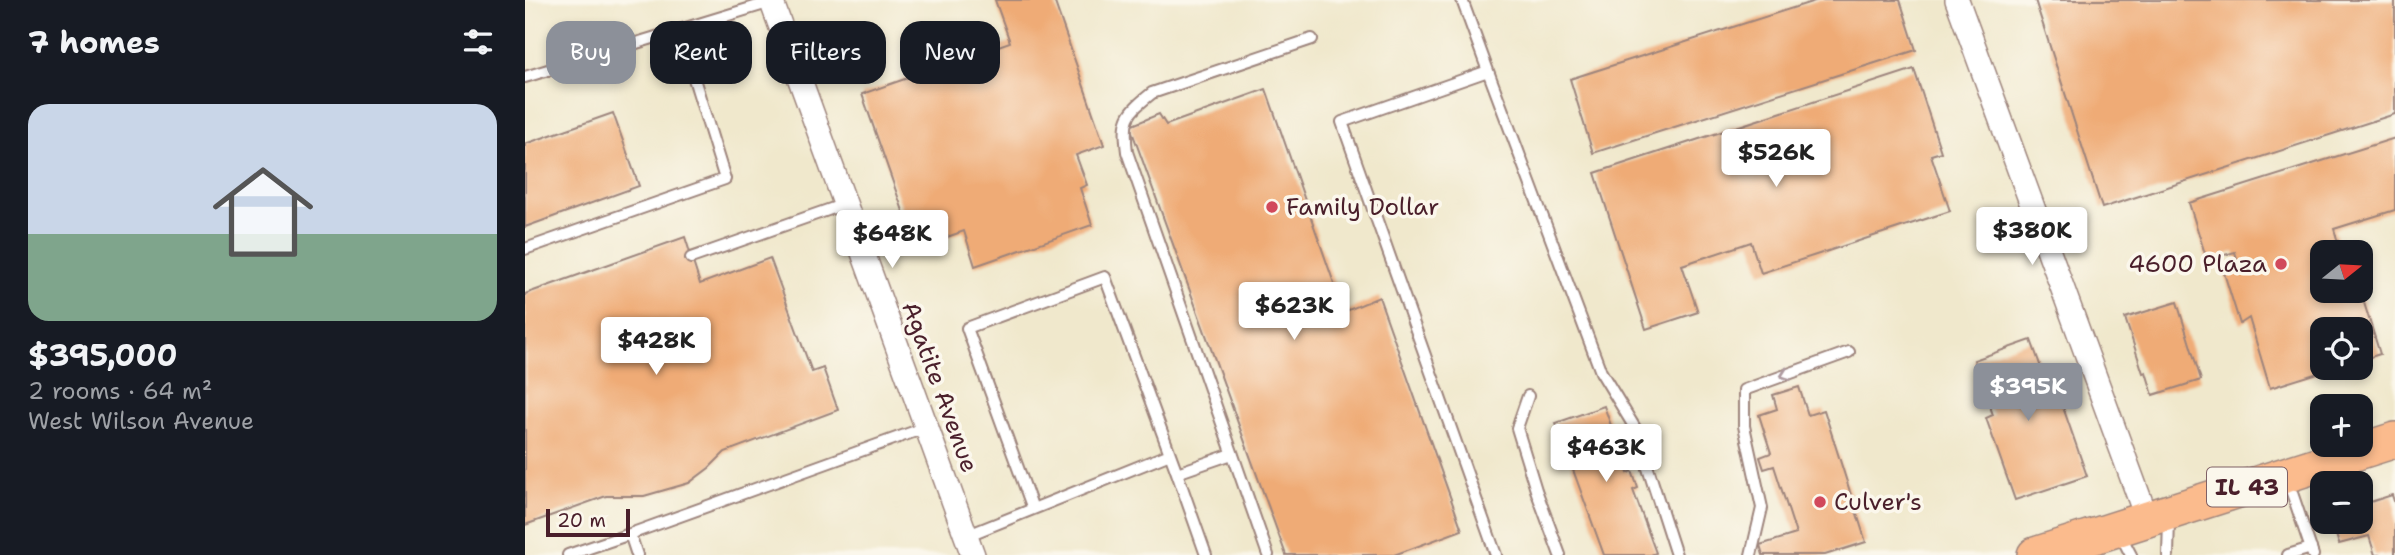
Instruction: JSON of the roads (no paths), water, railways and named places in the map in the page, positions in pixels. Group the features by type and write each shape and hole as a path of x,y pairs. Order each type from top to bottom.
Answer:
{"main road":[{"name":"IL 43","path":"2035,555 2141,529 2286,474 2395,440"}],"street":[{"path":"1957,0 2141,529"},
{"name":"Agatite Avenue","path":"771,1 969,545"}],"lane":[{"path":"1462,0 1601,372 1635,428 1676,555"},
{"path":"708,21 771,1"},
{"path":"525,77 650,39"},
{"path":"1268,555 1127,152 1124,125 1134,107 1153,93 1312,39"},
{"path":"1488,71 1342,122 1496,555"},
{"path":"525,249 725,179 696,84"},
{"path":"691,258 845,204"},
{"path":"1033,509 967,328 1105,277 1206,555"},
{"path":"1751,555 1762,508 1744,426 1744,390 1849,352"},
{"path":"1528,396 1517,428 1560,555"},
{"path":"568,555 926,427"},
{"path":"969,545 1033,509 1170,454"},
{"path":"1177,473 1232,454"},
{"path":"2286,474 2312,551 2288,555"},
{"path":"2141,529 2168,555"},
{"path":"630,534 637,555"}],"place":[{"name":"Family Dollar","path":"1272,207"},
{"name":"4600 Plaza","path":"2281,264"},
{"name":"Culver's","path":"1820,502"}]}
